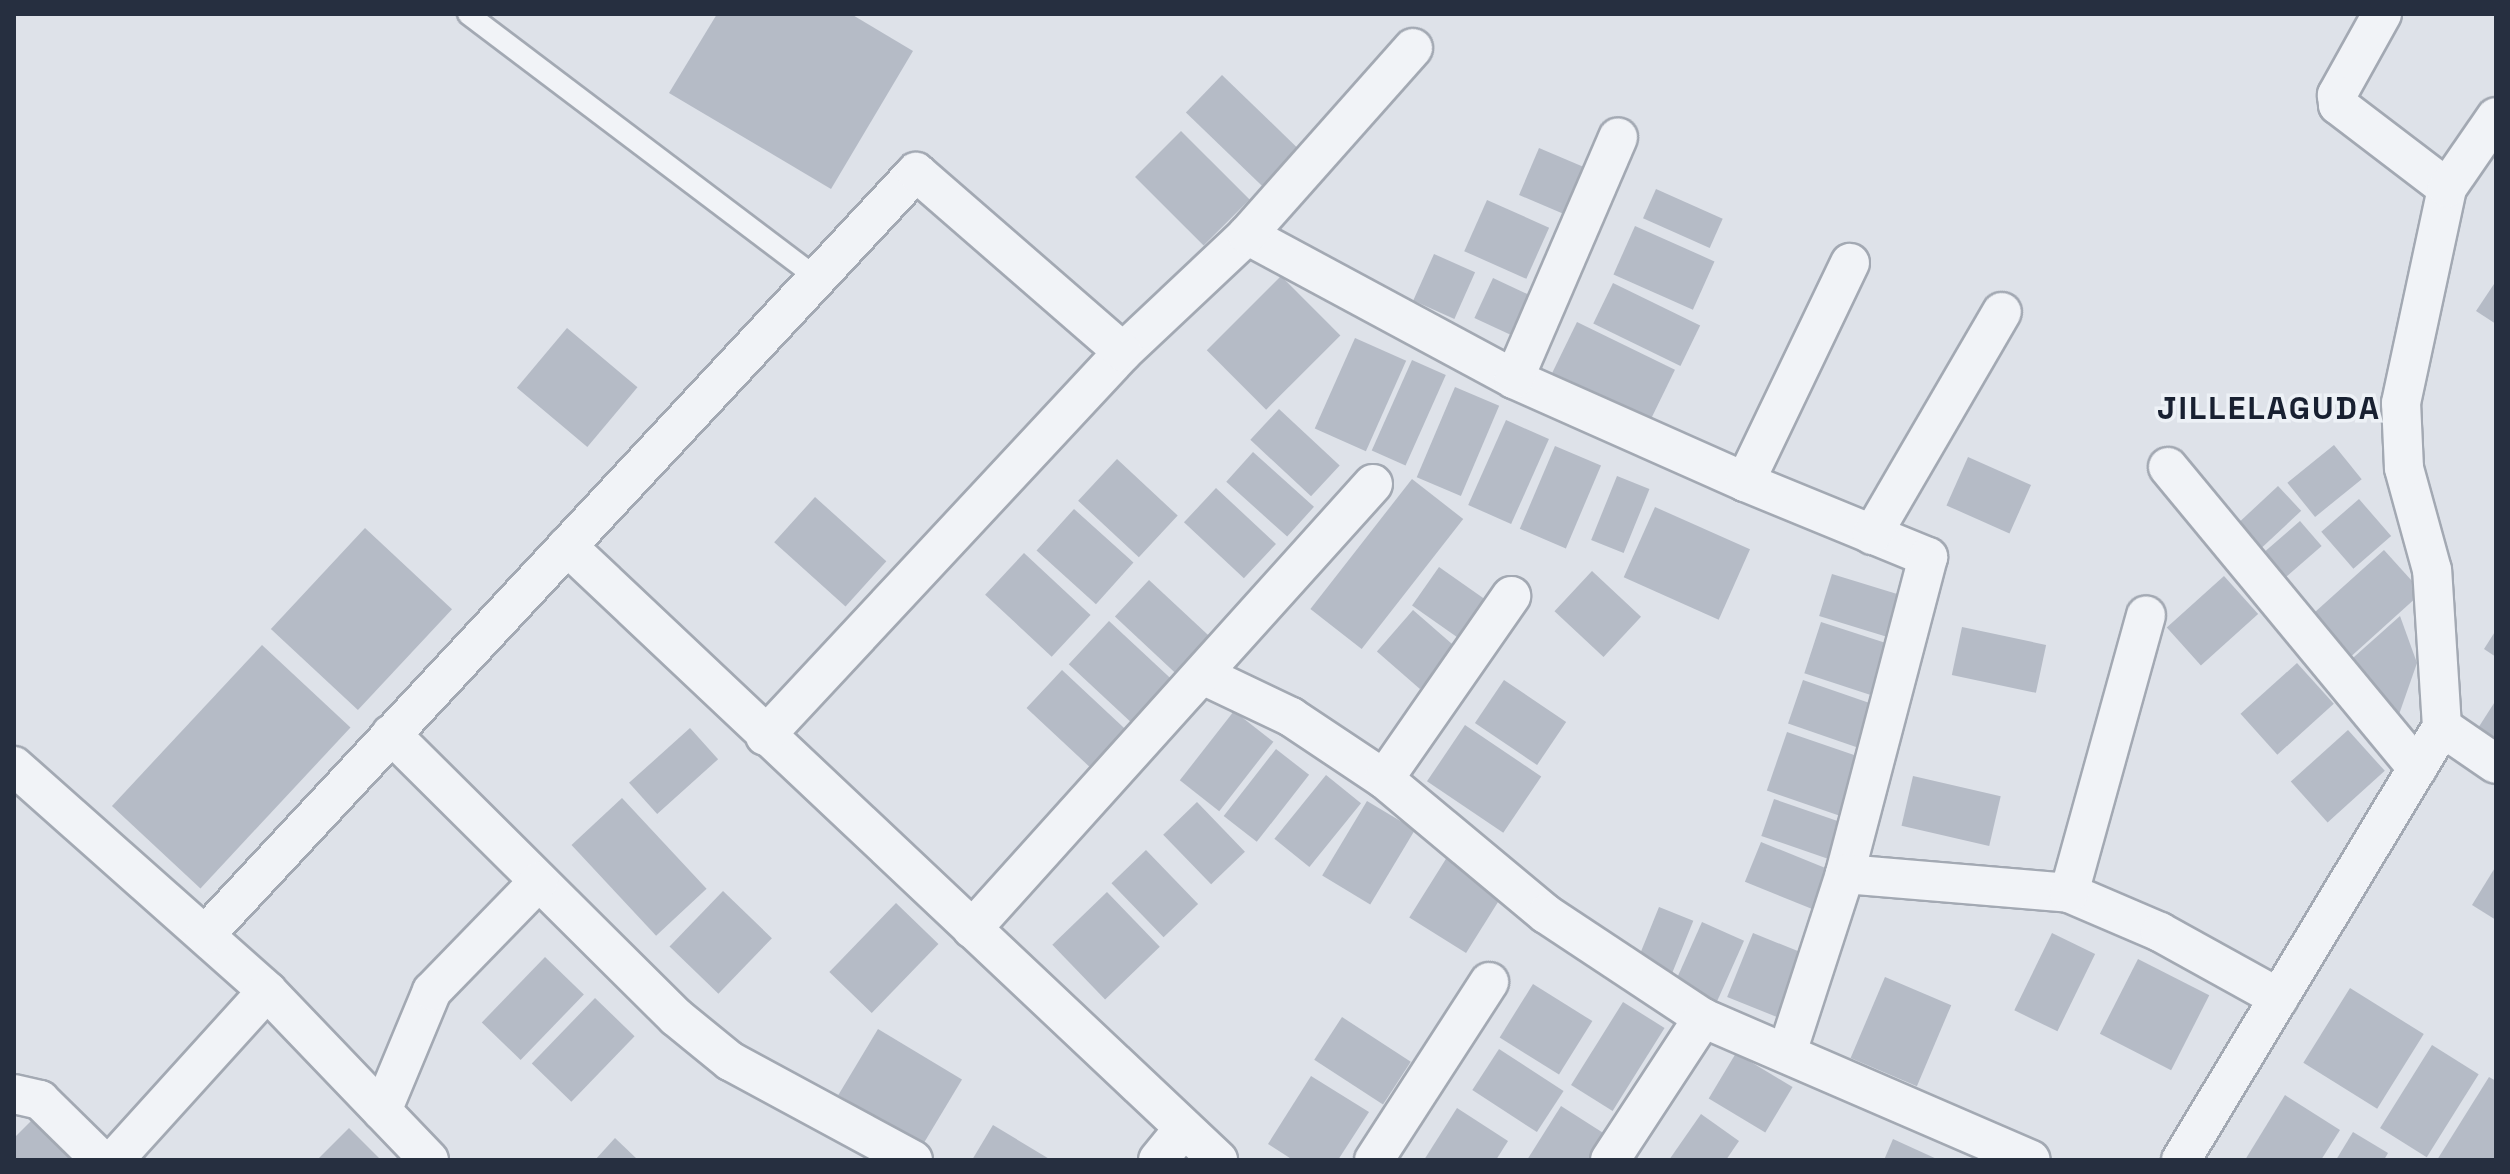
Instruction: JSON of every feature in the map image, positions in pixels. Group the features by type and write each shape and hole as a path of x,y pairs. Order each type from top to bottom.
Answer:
{"street":[{"path":"2382,14 2337,95 2338,105 2447,188"},
{"path":"765,736 1123,352 1247,235 1413,48"},
{"path":"2181,1160 2442,727 2432,570 2404,468 2401,403 2447,188 2496,117"},
{"path":"1514,379 1618,137"},
{"path":"205,935 916,172 1123,352"},
{"path":"1247,235 1514,379 1745,482 1928,557 1845,874 1787,1053"},
{"path":"1745,482 1850,263"},
{"path":"1872,535 2002,312"},
{"path":"2168,467 2417,768"},
{"path":"972,929 1373,484"},
{"path":"567,546 1218,1160"},
{"path":"1384,779 1511,596"},
{"path":"2069,893 2146,615"},
{"path":"1203,675 1291,717 1384,779 1546,914 1703,1018 2031,1160"},
{"path":"2442,727 2496,764"},
{"path":"391,734 676,1017 730,1061 913,1160"},
{"path":"18,780 205,935 267,991 429,1160"},
{"path":"1845,874 2069,893 2160,932 2279,998"},
{"path":"382,1111 432,991 539,881"},
{"path":"1374,1160 1489,982"},
{"path":"114,1160 267,991"},
{"path":"1610,1160 1703,1018"},
{"path":"14,1094 40,1100 101,1160"},
{"path":"1158,1160 1184,1128"}],"lane":[{"path":"468,14 817,278"}],"building":[{"path":"717,14 851,14 913,51 831,189 669,93"},
{"path":"1222,75 1301,151 1265,189 1186,112"},
{"path":"1181,131 1250,200 1204,246 1135,177"},
{"path":"1539,148 1583,167 1563,214 1519,195"},
{"path":"1656,189 1723,219 1710,248 1643,218"},
{"path":"1487,200 1549,228 1526,279 1464,251"},
{"path":"1635,226 1714,261 1693,310 1613,274"},
{"path":"1434,254 1475,272 1454,319 1413,301"},
{"path":"1281,276 1340,335 1266,410 1207,350"},
{"path":"1493,278 1536,298 1517,338 1474,318"},
{"path":"2496,281 2496,324 2476,311"},
{"path":"1613,283 1700,326 1680,366 1593,323"},
{"path":"1577,322 1675,370 1650,421 1552,373"},
{"path":"567,328 637,387 587,447 517,388"},
{"path":"1355,338 1406,361 1366,451 1315,428"},
{"path":"1412,360 1446,375 1406,465 1372,450"},
{"path":"1455,387 1499,406 1461,496 1417,477"},
{"path":"1279,409 1340,466 1311,496 1250,440"},
{"path":"1506,420 1549,439 1511,524 1468,505"},
{"path":"2334,445 2362,479 2315,517 2287,483"},
{"path":"1555,446 1601,466 1566,548 1520,529"},
{"path":"1253,452 1314,507 1287,537 1226,482"},
{"path":"1968,457 2031,485 2009,533 1946,505"},
{"path":"1117,459 1178,516 1139,557 1078,501"},
{"path":"1617,476 1649,489 1624,553 1591,540"},
{"path":"1412,479 1463,519 1362,649 1310,609"},
{"path":"2278,486 2301,511 2259,550 2236,526"},
{"path":"1216,488 1276,544 1244,578 1184,522"},
{"path":"815,497 886,561 846,607 774,542"},
{"path":"2359,499 2391,536 2353,569 2321,532"},
{"path":"1655,507 1750,549 1719,620 1624,577"},
{"path":"1074,509 1133,563 1096,604 1037,551"},
{"path":"2300,521 2322,546 2278,584 2256,559"},
{"path":"365,528 452,609 358,710 271,629"},
{"path":"2384,550 2422,592 2347,660 2309,618"},
{"path":"1024,553 1091,615 1052,657 985,595"},
{"path":"1439,567 1491,603 1464,642 1412,606"},
{"path":"1592,571 1641,617 1603,657 1554,611"},
{"path":"1832,574 1909,597 1896,639 1819,616"},
{"path":"2224,576 2258,614 2201,665 2167,628"},
{"path":"1149,580 1210,637 1176,673 1115,617"},
{"path":"1413,610 1456,647 1420,689 1377,652"},
{"path":"2400,616 2417,663 2396,723 2345,665"},
{"path":"1109,621 1173,680 1132,723 1069,664"},
{"path":"1821,622 1890,645 1874,696 1804,673"},
{"path":"1962,627 2046,645 2036,693 1952,675"},
{"path":"2496,630 2496,657 2484,649"},
{"path":"262,645 350,728 200,888 112,806"},
{"path":"2297,663 2334,704 2277,755 2241,714"},
{"path":"1062,670 1125,729 1089,767 1027,708"},
{"path":"1504,680 1566,722 1537,765 1475,723"},
{"path":"1803,680 1877,705 1862,749 1788,723"},
{"path":"2496,700 2496,751 2473,736"},
{"path":"1234,711 1273,742 1219,811 1180,780"},
{"path":"1465,725 1541,776 1503,833 1427,781"},
{"path":"690,728 718,759 657,814 629,783"},
{"path":"2348,730 2385,771 2328,822 2291,782"},
{"path":"1787,732 1866,759 1846,818 1767,791"},
{"path":"1276,749 1309,775 1257,842 1224,816"},
{"path":"1326,775 1361,803 1309,867 1274,839"},
{"path":"1913,776 2001,796 1989,846 1902,826"},
{"path":"622,798 707,889 656,936 572,845"},
{"path":"1774,799 1848,824 1835,861 1761,836"},
{"path":"1367,801 1415,830 1370,904 1322,876"},
{"path":"1197,802 1245,852 1211,884 1163,835"},
{"path":"1761,842 1839,873 1823,913 1745,882"},
{"path":"1146,850 1198,904 1164,937 1111,883"},
{"path":"1449,854 1506,890 1466,953 1409,918"},
{"path":"2496,866 2496,920 2472,905"},
{"path":"723,891 772,938 718,994 670,946"},
{"path":"1107,892 1160,947 1105,999 1052,945"},
{"path":"896,903 938,944 872,1013 829,972"},
{"path":"1659,907 1693,921 1670,978 1636,964"},
{"path":"1702,922 1744,941 1716,1004 1674,985"},
{"path":"1753,933 1804,954 1778,1018 1727,997"},
{"path":"2052,933 2095,954 2057,1031 2014,1010"},
{"path":"545,957 584,995 521,1060 482,1022"},
{"path":"2138,959 2209,995 2171,1070 2100,1034"},
{"path":"1885,977 1951,1005 1917,1086 1851,1058"},
{"path":"1533,984 1592,1021 1559,1075 1500,1037"},
{"path":"2350,988 2424,1034 2377,1109 2303,1063"},
{"path":"595,998 635,1036 571,1102 532,1063"},
{"path":"1623,1002 1665,1028 1613,1111 1571,1085"},
{"path":"1342,1017 1411,1062 1383,1104 1314,1060"},
{"path":"878,1029 962,1079 922,1145 838,1095"},
{"path":"2432,1045 2479,1074 2427,1157 2380,1128"},
{"path":"1499,1049 1564,1091 1537,1132 1472,1090"},
{"path":"1736,1053 1793,1087 1765,1132 1709,1098"},
{"path":"1311,1076 1369,1112 1338,1160 1293,1160 1268,1144"},
{"path":"2489,1077 2496,1081 2496,1160 2437,1160"},
{"path":"2285,1095 2340,1130 2321,1160 2245,1160"},
{"path":"1561,1106 1608,1136 1593,1160 1527,1160"},
{"path":"1457,1108 1508,1141 1496,1160 1424,1160"},
{"path":"1701,1114 1739,1141 1726,1160 1669,1160"},
{"path":"32,1120 71,1160 14,1160 14,1138"},
{"path":"993,1125 1051,1160 972,1160"},
{"path":"349,1128 381,1160 317,1160"},
{"path":"2353,1132 2388,1153 2384,1160 2336,1160"},
{"path":"615,1138 638,1160 595,1160"},
{"path":"1893,1139 1939,1160 1884,1160"}],"district":[{"name":"JILLELAGUDA","path":"2269,408"}]}
